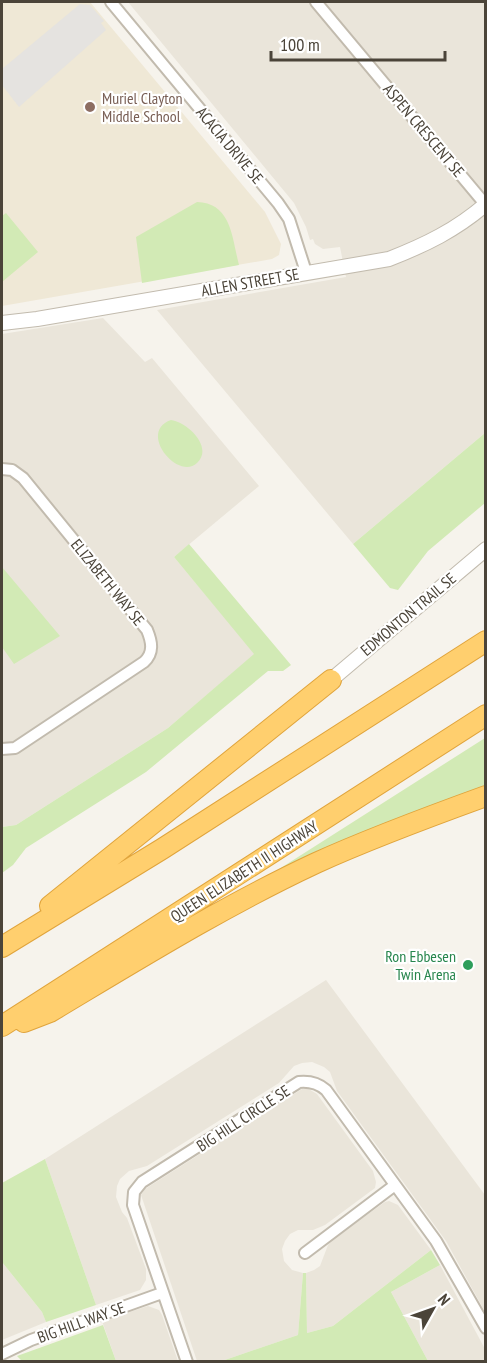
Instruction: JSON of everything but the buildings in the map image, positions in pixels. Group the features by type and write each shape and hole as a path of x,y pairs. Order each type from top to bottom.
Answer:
{"highway":[{"path":"2,946 162,849 486,641"},
{"path":"2,946 331,680"},
{"name":"QUEEN ELIZABETH II HIGHWAY","path":"2,1026 486,715"},
{"path":"2,1030 50,1012 240,902 316,864 393,831 486,796"}],"street":[{"name":"ACACIA DRIVE SE","path":"111,2 278,203 289,219 306,272"},
{"name":"ASPEN CRESCENT SE","path":"316,2 485,204"},
{"name":"ALLEN STREET SE","path":"2,323 37,320 389,259 449,232 485,204"},
{"name":"ELIZABETH WAY SE","path":"2,469 12,470 23,478 147,630 152,649 150,657 144,662 15,748 2,749"},
{"name":"EDMONTON TRAIL SE","path":"331,680 486,549"},
{"name":"BIG HILL CIRCLE SE","path":"187,1362 132,1198 137,1186 298,1082 314,1083 326,1090 436,1241 486,1328"},
{"path":"305,1252 395,1185"},
{"name":"BIG HILL WAY SE","path":"2,1354 22,1344 162,1293"}],"shaded area":[{"name":"Muriel Clayton Middle School","path":"2,2 90,2 265,212 281,244 279,255 272,259 2,306"},
{"path":"128,2 485,2 485,433 353,544 157,310 346,277 340,247 323,249 315,244 313,239 310,240 294,203"},
{"path":"80,4 90,5 104,21 101,23 106,30 19,107 2,85 2,69"},
{"path":"103,318 145,362 152,358 259,486 174,557 255,654 168,728 16,825 2,827 2,334"},
{"path":"326,980 485,1195 485,1312 446,1241 337,1091 330,1072 312,1062 294,1066 279,1083 147,1166 129,1171 120,1179 116,1197 127,1218 146,1269 146,1280 140,1290 96,1305 45,1159"},
{"path":"307,1088 317,1094 373,1171 375,1188 325,1225 313,1230 298,1230 290,1234 285,1241 282,1249 284,1261 292,1270 303,1273 298,1335 222,1361 197,1361 141,1195 145,1189"},
{"path":"389,1201 398,1205 431,1250 333,1326 307,1333 306,1273 320,1266 328,1245 334,1238"},
{"path":"2,1262 42,1312 46,1322 2,1340"},
{"path":"440,1265 485,1349 485,1361 428,1361 391,1292"},
{"path":"148,1306 159,1310 162,1315 178,1361 116,1361 102,1321"}],"green space":[{"path":"197,202 209,204 224,216 232,234 239,265 142,283 136,237"},
{"path":"6,213 38,252 2,282 2,216"},
{"path":"171,420 191,430 200,443 201,457 197,463 189,467 180,466 171,460 159,444 158,434 162,426"},
{"path":"485,433 485,503 428,551 398,590 390,588 353,544"},
{"path":"189,544 291,665 283,671 268,671 146,772 26,848 13,865 2,873 2,827 16,825 168,728 254,654 174,557"},
{"path":"2,567 60,636 14,664 2,647"},
{"path":"485,738 485,788 423,809 276,871"},
{"path":"45,1159 96,1305 46,1322 42,1312 2,1262 2,1183"},
{"path":"431,1250 440,1265 391,1292 428,1361 222,1361 298,1335 303,1273 306,1273 307,1333 333,1326"},
{"path":"103,1325 116,1361 22,1361 17,1356"}],"place":[{"name":"Muriel Clayton Middle School","path":"90,107"},
{"name":"Ron Ebbesen Twin Arena","path":"468,965"}]}
